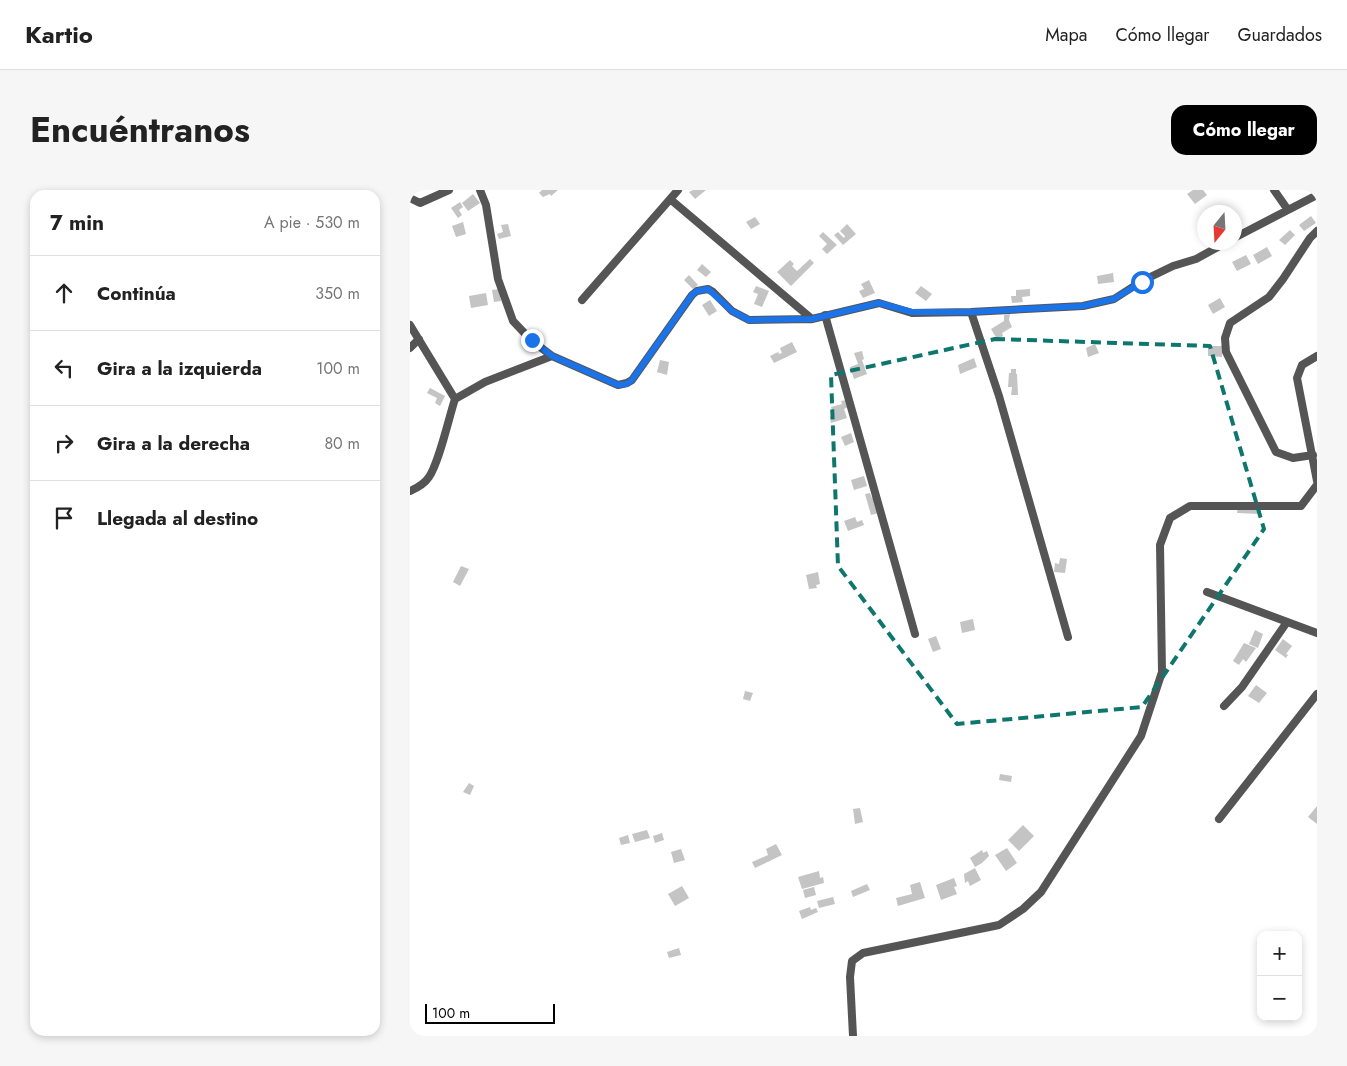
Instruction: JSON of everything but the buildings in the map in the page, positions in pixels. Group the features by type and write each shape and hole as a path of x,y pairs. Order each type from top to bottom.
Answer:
{"street":[{"path":"410,198 420,203 449,190"},
{"path":"480,190 486,205 498,280 513,321 552,356 618,385 627,384 632,380 692,295 703,290 708,289 713,292 732,311 749,320 812,319 879,303 912,312 971,312 1083,306 1114,299 1174,266 1196,259 1212,250"},
{"path":"582,300 678,190"},
{"path":"1274,190 1288,210"},
{"path":"1242,234 1317,195"},
{"path":"670,199 812,319"},
{"path":"1313,455 1293,458 1276,452 1226,352 1224,338 1230,323 1269,297 1310,238 1317,231"},
{"path":"971,312 998,396 1068,637"},
{"path":"825,315 915,634"},
{"path":"410,325 455,399"},
{"path":"410,348 419,339"},
{"path":"410,490 417,488 429,477 436,462 455,399 485,382 552,356"},
{"path":"853,1036 850,978 852,961 863,953 998,926 1023,909 1041,892 1141,736 1162,672 1160,545 1170,518 1190,506 1301,506 1317,483 1297,378 1302,365 1317,356"},
{"path":"1207,592 1317,633"},
{"path":"1224,706 1242,688 1287,622"},
{"path":"1219,819 1317,694"}],"highlighted area":[{"path":"995,339 1210,346 1264,529 1142,707 957,724 838,566 831,375"}],"route":[{"path":"532,340 552,356 618,385 627,384 632,380 692,295 697,291 708,289 732,311 749,320 812,319 879,303 912,312 971,312 1083,306 1114,299 1142,282"}]}
